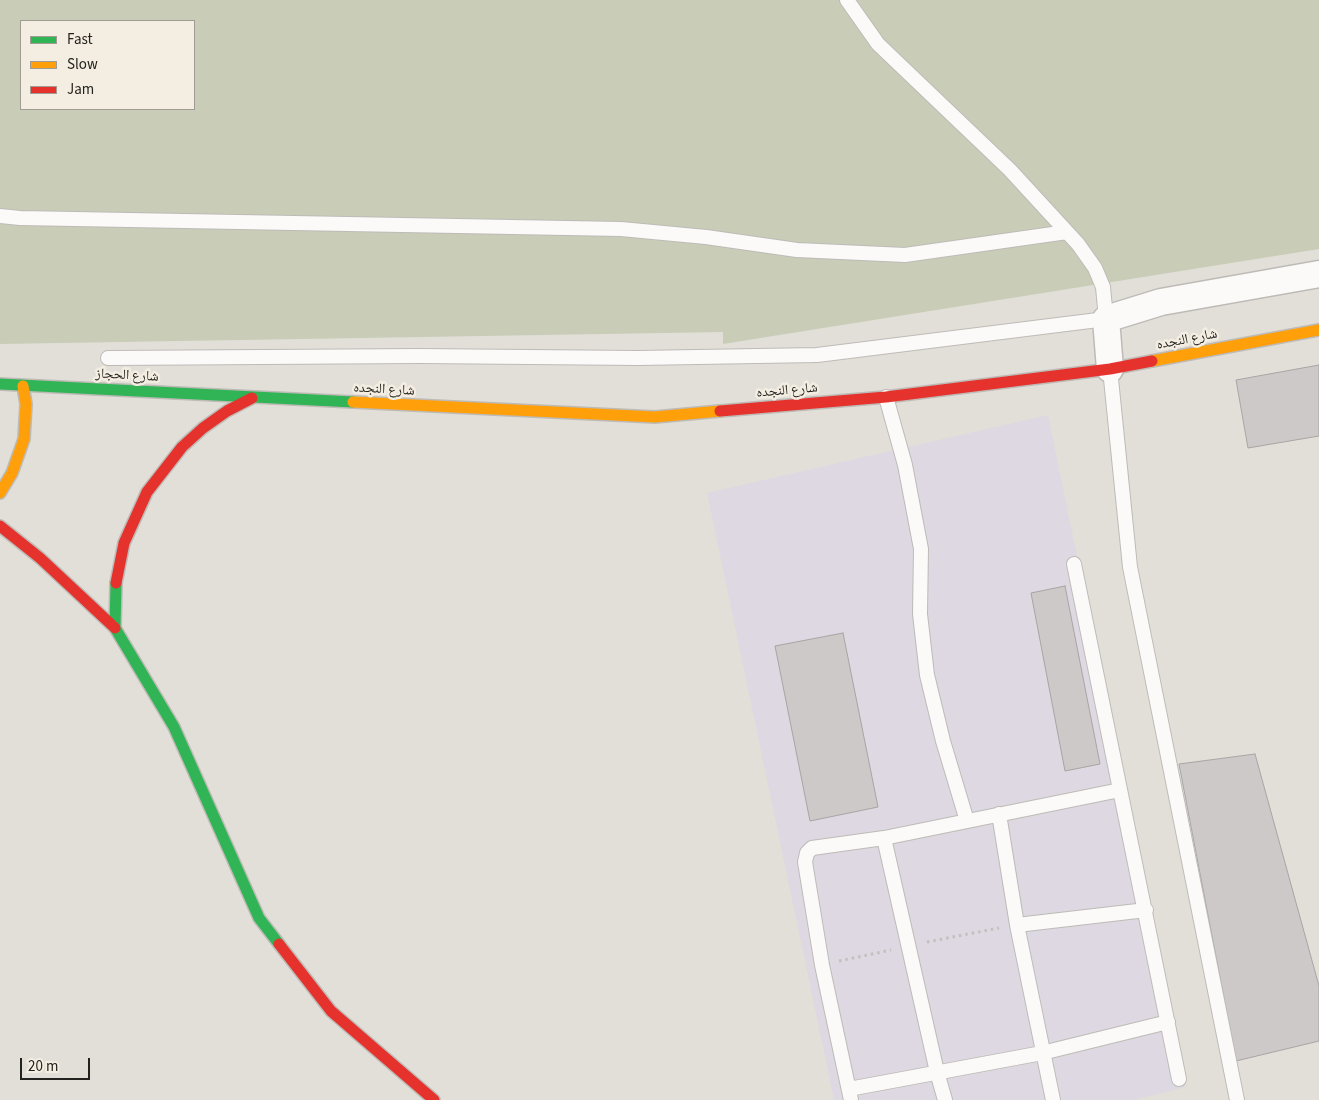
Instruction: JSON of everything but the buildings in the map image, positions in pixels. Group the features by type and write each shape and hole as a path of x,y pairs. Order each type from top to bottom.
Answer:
{"main road":[{"name":"شارع النجده","path":"252,398 655,418 886,397 1110,369 1319,330"},
{"name":"شارع الحجاز","path":"0,384 252,398"},
{"path":"0,493 12,473 24,440 26,422 24,386"},
{"path":"115,628 114,600 120,562 134,517 147,492 163,468 196,434 227,411 252,398"},
{"path":"0,526 40,558 115,628 174,727 259,918 330,1011 434,1100"}],"street":[{"path":"1110,369 1106,319 1162,302 1319,274"}],"lane":[{"path":"108,358 420,356 638,358 817,355 1106,319 1103,287 1078,244 1010,170 878,44 846,0"},
{"path":"0,216 621,229 706,237 797,250 905,255 1067,232"},
{"path":"1110,369 1130,567 1237,1100"},
{"path":"886,397 905,465 921,549 920,614 927,676 943,741 967,821"},
{"path":"1074,564 1179,1079"},
{"path":"1120,790 884,838 812,848 805,862 822,965 850,1095 937,1072 1042,1053 1168,1022"},
{"path":"999,814 1017,925 1042,1053 1054,1100"},
{"path":"884,838 945,1100"},
{"path":"1017,925 1146,910"}],"shaded area":[{"path":"1048,415 1186,1087 1134,1100 834,1100 707,493"}],"green space":[{"path":"0,0 1319,0 1319,249 723,344 723,332 0,344"}],"traffic: fast":[{"path":"0,384 353,402"},
{"path":"116,583 115,628 174,727 259,918 279,944"}],"traffic: slow":[{"path":"1152,361 1319,330"},
{"path":"0,493 12,473 24,439 26,404 23,386"},
{"path":"353,402 655,417 720,411"}],"traffic: jam":[{"path":"720,411 886,397 1110,369 1152,361"},
{"path":"116,583 124,543 147,492 182,447 203,428 227,411 252,398"},
{"path":"0,526 40,558 115,628"},
{"path":"279,944 331,1011 434,1100"}]}
